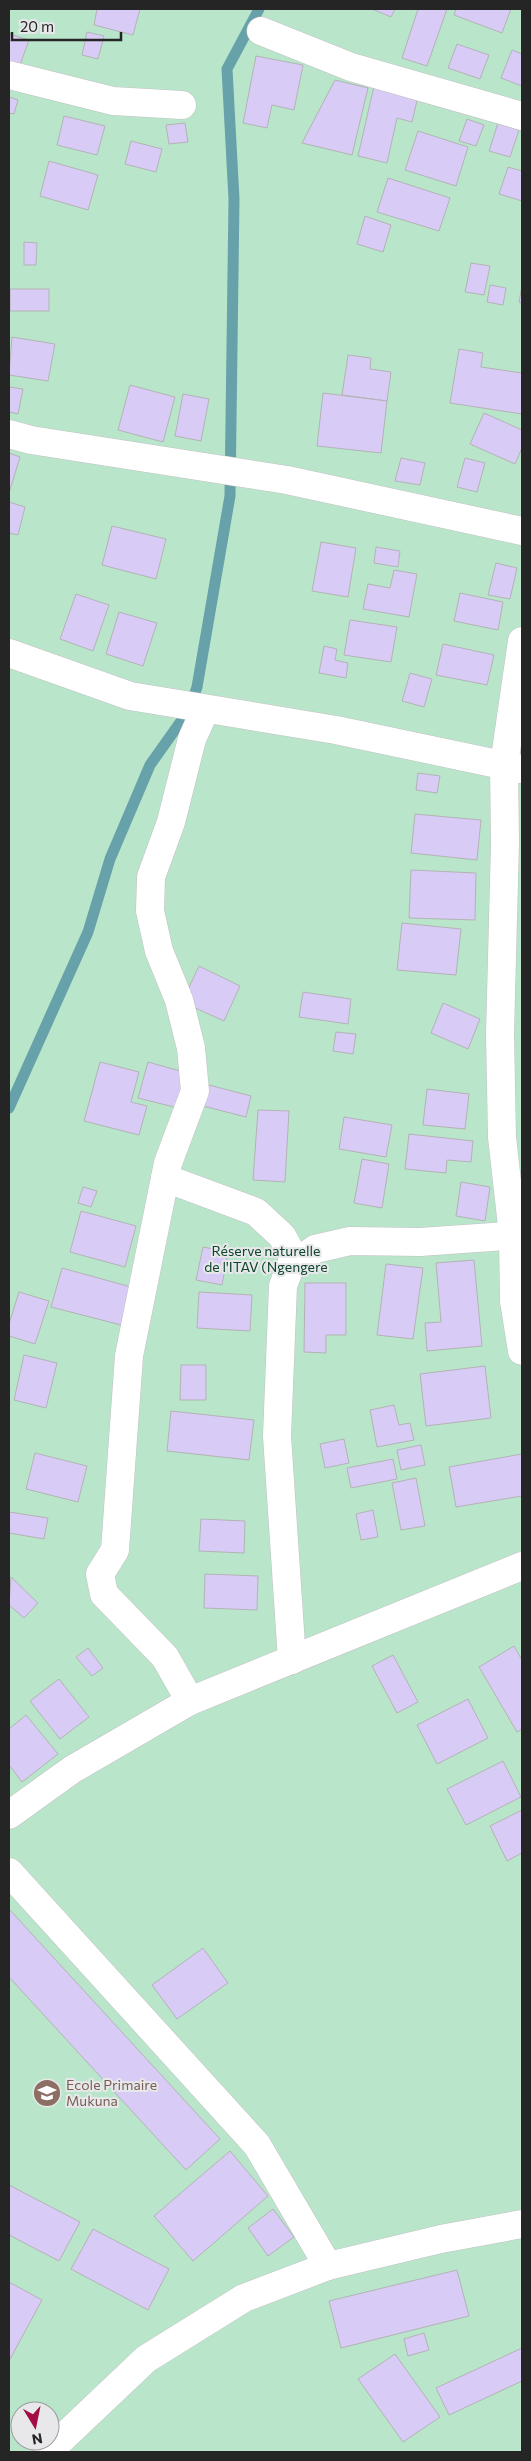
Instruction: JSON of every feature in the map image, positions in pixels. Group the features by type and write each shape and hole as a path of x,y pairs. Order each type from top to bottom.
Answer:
{"street":[{"path":"261,31 351,67 522,116"},
{"path":"9,75 113,101 182,105"},
{"path":"9,434 31,440 287,480 522,531"},
{"path":"522,641 513,767 505,843 500,1034 502,1137 518,1235 514,1301 522,1351"},
{"path":"9,653 130,696 336,730 513,767"},
{"path":"190,1700 165,1657 104,1594 100,1574 115,1550 129,1356 168,1163 195,1091 189,1038 179,1000 159,951 150,911 151,877 172,822 192,739 195,708"},
{"path":"165,1178 256,1212 282,1236 296,1262"},
{"path":"292,1660 277,1436 283,1286 290,1267 315,1249 350,1241 420,1242 518,1235"},
{"path":"9,1815 73,1769 190,1700 522,1566"},
{"path":"9,1872 257,2145 328,2266"},
{"path":"48,2452 146,2359 244,2298 328,2266 441,2238 522,2224"}],"green space":[{"name":"Réserve naturelle de l'ITAV (Ngengere","path":"9,9 522,9 522,2452 9,2452"}],"building":[{"path":"97,9 140,9 133,35 94,25"},
{"path":"372,9 395,9 391,17"},
{"path":"418,9 447,9 427,66 402,58"},
{"path":"456,9 511,9 502,33 454,15"},
{"path":"87,32 104,36 98,59 82,55"},
{"path":"9,34 29,40 20,65 9,61"},
{"path":"457,44 489,55 480,79 448,68"},
{"path":"512,50 522,54 522,86 501,78"},
{"path":"256,56 303,65 294,110 272,105 267,128 243,123"},
{"path":"335,80 368,88 352,155 302,143"},
{"path":"374,86 418,96 412,122 397,118 387,163 358,156"},
{"path":"9,97 18,100 14,114 9,113"},
{"path":"64,116 105,126 97,155 57,145"},
{"path":"467,119 484,125 476,146 459,141"},
{"path":"185,123 188,142 169,144 166,125"},
{"path":"498,123 519,130 510,157 489,151"},
{"path":"418,131 468,147 456,186 405,170"},
{"path":"131,141 162,149 156,172 125,164"},
{"path":"49,161 98,175 88,210 40,196"},
{"path":"508,167 522,171 522,201 499,194"},
{"path":"388,178 450,198 439,231 377,212"},
{"path":"365,216 391,225 383,252 357,244"},
{"path":"24,242 37,243 36,265 24,265"},
{"path":"471,263 490,266 484,295 465,292"},
{"path":"490,285 506,288 503,305 487,302"},
{"path":"522,286 522,303 519,302"},
{"path":"10,289 49,289 49,311 10,311"},
{"path":"12,337 55,344 48,381 9,375"},
{"path":"459,349 483,353 481,367 522,373 522,414 450,403"},
{"path":"348,355 371,358 370,369 391,372 387,401 342,395"},
{"path":"130,385 175,397 163,442 118,430"},
{"path":"9,387 23,389 18,414 9,412"},
{"path":"323,393 387,401 381,453 317,446"},
{"path":"183,394 209,399 201,441 175,436"},
{"path":"484,413 522,430 522,448 515,464 470,444"},
{"path":"9,453 20,457 9,493"},
{"path":"401,458 425,463 420,485 395,481"},
{"path":"465,458 485,463 477,492 457,487"},
{"path":"9,502 25,507 18,535 9,533"},
{"path":"112,526 166,539 156,579 102,565"},
{"path":"321,542 356,548 348,597 312,591"},
{"path":"376,547 400,551 398,567 374,563"},
{"path":"496,563 517,568 510,599 488,595"},
{"path":"394,570 417,574 409,617 363,609 368,584 390,588"},
{"path":"460,593 503,602 498,630 454,621"},
{"path":"76,594 109,605 93,651 60,639"},
{"path":"119,612 157,623 143,666 106,654"},
{"path":"350,620 397,627 391,662 344,655"},
{"path":"443,644 494,655 487,685 436,675"},
{"path":"324,646 337,649 335,660 348,663 346,678 319,673"},
{"path":"410,673 432,679 424,707 402,701"},
{"path":"418,773 440,776 437,793 416,790"},
{"path":"415,814 481,820 477,860 411,853"},
{"path":"411,870 476,873 475,920 409,918"},
{"path":"402,923 461,929 456,975 397,970"},
{"path":"199,966 240,986 224,1021 182,1002"},
{"path":"303,992 351,999 348,1024 299,1017"},
{"path":"443,1003 480,1019 468,1049 431,1033"},
{"path":"336,1032 356,1034 353,1054 333,1051"},
{"path":"100,1062 139,1072 131,1102 147,1106 139,1135 84,1121"},
{"path":"148,1062 187,1073 178,1108 138,1098"},
{"path":"209,1085 251,1096 246,1117 203,1106"},
{"path":"427,1089 469,1094 465,1129 423,1125"},
{"path":"258,1110 289,1111 285,1182 253,1180"},
{"path":"344,1117 392,1125 386,1157 339,1149"},
{"path":"409,1134 473,1141 471,1162 447,1160 446,1173 405,1169"},
{"path":"362,1159 389,1164 382,1208 354,1203"},
{"path":"461,1182 490,1187 485,1221 456,1216"},
{"path":"83,1187 97,1191 91,1207 78,1203"},
{"path":"81,1211 136,1226 125,1267 70,1252"},
{"path":"203,1247 228,1252 222,1285 196,1280"},
{"path":"474,1260 482,1346 427,1351 425,1323 441,1322 436,1263"},
{"path":"386,1264 423,1268 413,1339 377,1335"},
{"path":"62,1268 131,1287 121,1325 51,1307"},
{"path":"305,1283 346,1283 346,1335 326,1335 326,1353 304,1352"},
{"path":"19,1292 49,1301 35,1344 9,1336 9,1324"},
{"path":"199,1292 252,1295 250,1331 197,1328"},
{"path":"24,1355 57,1363 46,1408 14,1400"},
{"path":"181,1365 206,1365 206,1400 180,1400"},
{"path":"485,1366 491,1418 426,1426 420,1374"},
{"path":"394,1405 399,1425 410,1423 414,1440 377,1447 370,1410"},
{"path":"171,1411 254,1420 249,1460 167,1451"},
{"path":"344,1439 349,1463 325,1468 320,1444"},
{"path":"421,1445 425,1465 401,1470 397,1450"},
{"path":"35,1453 87,1466 78,1502 26,1489"},
{"path":"522,1454 522,1496 456,1507 449,1467"},
{"path":"393,1459 397,1479 351,1488 347,1468"},
{"path":"416,1478 425,1526 401,1530 392,1483"},
{"path":"373,1510 378,1537 361,1540 356,1514"},
{"path":"9,1512 48,1518 44,1539 9,1533"},
{"path":"201,1519 245,1521 244,1553 199,1551"},
{"path":"205,1574 258,1576 257,1610 204,1608"},
{"path":"11,1577 38,1603 24,1618 9,1605"},
{"path":"514,1646 522,1660 522,1729 517,1732 479,1667"},
{"path":"88,1648 103,1668 92,1676 76,1657"},
{"path":"393,1655 418,1702 397,1713 372,1666"},
{"path":"59,1679 89,1717 60,1739 30,1701"},
{"path":"468,1699 488,1738 437,1764 417,1725"},
{"path":"26,1715 58,1754 22,1782 9,1765 9,1729"},
{"path":"503,1761 521,1797 466,1825 447,1789"},
{"path":"522,1810 522,1853 507,1861 490,1826"},
{"path":"9,1909 220,2139 186,2170 9,1977"},
{"path":"203,1948 228,1983 177,2019 152,1985"},
{"path":"230,2151 268,2196 193,2261 154,2216"},
{"path":"9,2185 80,2222 59,2261 9,2235"},
{"path":"273,2209 294,2237 268,2256 248,2228"},
{"path":"93,2229 169,2269 148,2310 71,2269"},
{"path":"457,2270 469,2316 341,2348 329,2301"},
{"path":"9,2282 42,2300 9,2361"},
{"path":"424,2333 429,2350 408,2356 404,2339"},
{"path":"522,2348 522,2381 449,2415 436,2388"},
{"path":"395,2354 440,2417 403,2442 358,2379"}],"waterway":[{"path":"9,1108 88,932 110,859 150,765 189,710 197,687 230,496 234,199 227,69 259,9"}],"place":[{"name":"Ecole Primaire Mukuna","path":"47,2093"}]}
